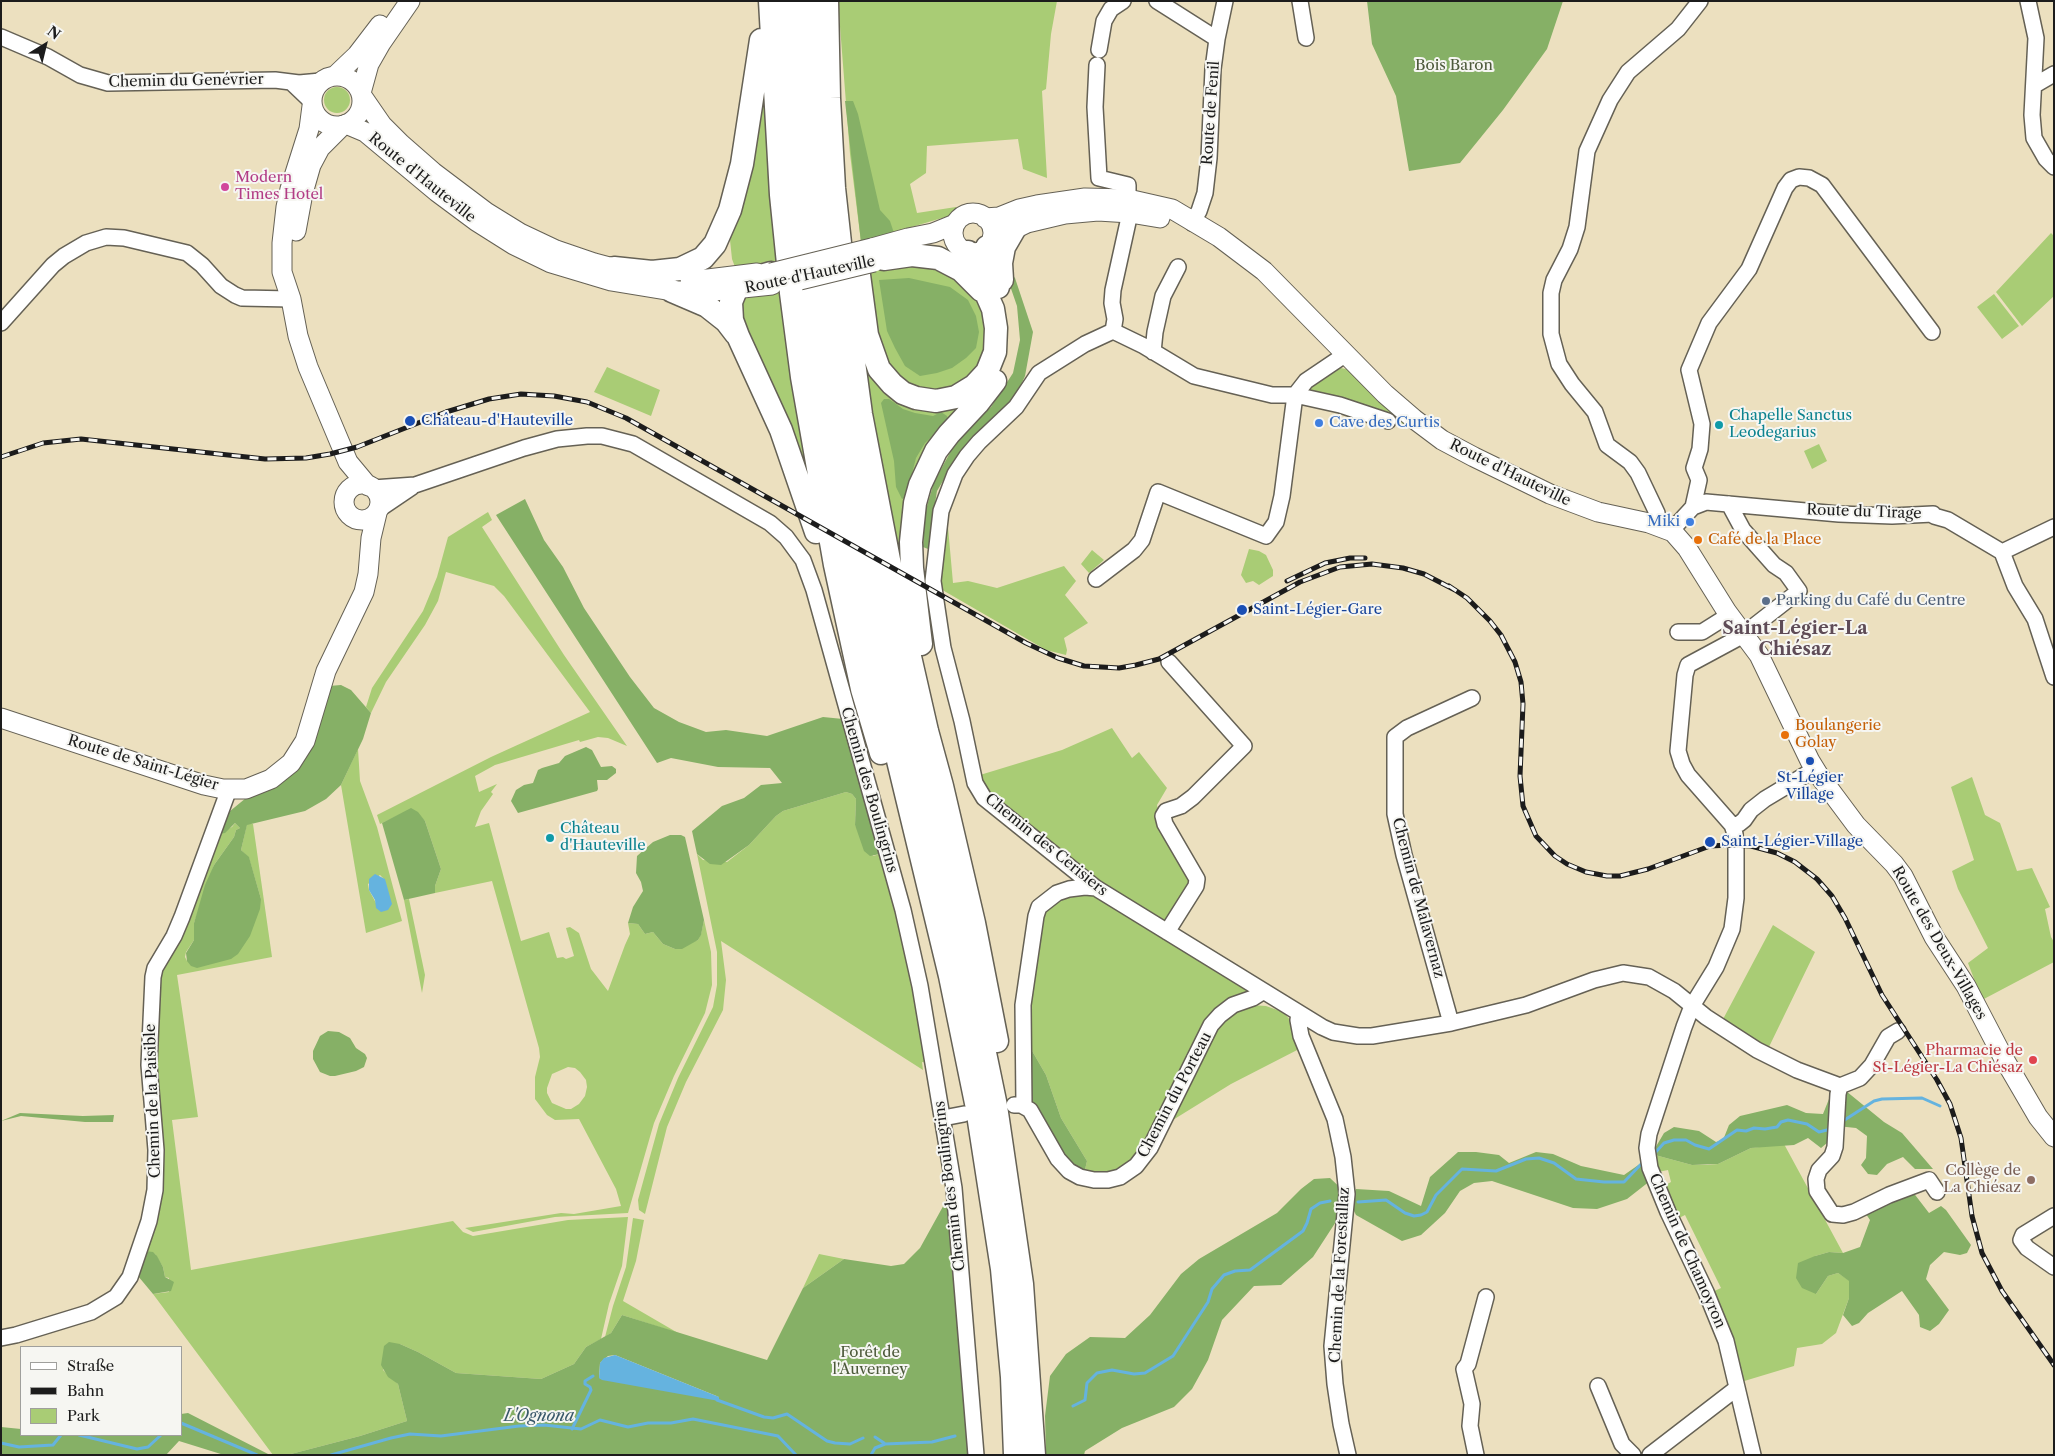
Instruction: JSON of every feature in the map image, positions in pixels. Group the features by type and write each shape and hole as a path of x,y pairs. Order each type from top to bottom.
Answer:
{"highway":[{"path":"614,268 652,272 680,269 702,258 716,244 730,210 742,164 758,70 765,1"},
{"path":"770,1 781,195 798,351 824,513 862,688"},
{"path":"789,1 792,101 803,238 830,446 869,641 950,976 977,1108 996,1219 1008,1322 1015,1455"},
{"path":"807,1 811,100 821,236 844,417 876,585 968,970 1006,1163 1022,1284 1034,1455"},
{"path":"828,7 829,98 834,188 860,406 895,591 984,967 1010,1119 1022,1215 1022,1284"},
{"path":"828,7 864,320 870,348 879,369 897,389 916,398 943,401 969,391 984,377 991,365 995,352 997,304 1004,294 1001,270 1002,255 1004,247 1015,228"},
{"path":"942,786 914,598 912,521 920,484 936,451 990,389 1002,368 1006,356 1008,336 977,247"},
{"path":"877,257 925,255 944,260 969,276 997,304"},
{"path":"772,279 743,281 735,290 731,302 731,312 738,336 764,391 797,474 839,604 862,688 950,976"},
{"path":"672,291 714,310 738,336"}],"main road":[{"path":"348,462 348,492 345,508 354,518 367,520 378,512 380,498 348,462 308,367 298,336 291,299 282,272 284,225 290,189 309,130 314,91 362,49 396,1"},
{"path":"291,299 296,226 308,176 320,148 358,114 362,105 361,95 370,64 410,1"},
{"path":"328,78 351,80 361,95"},
{"name":"Route d'Hauteville","path":"361,95 377,118 401,144 433,172 486,212 520,233 556,250 614,268 654,276 687,279 772,279 916,248 939,246 977,247"},
{"path":"312,104 317,115 324,122 331,125 345,124"},
{"name":"Route d'Hauteville","path":"345,124 365,132 456,207 514,245 551,263 590,276 631,286 672,291 735,290"},
{"path":"985,218 999,217 1019,209 1064,200 1099,198 1129,206 1151,215 1182,223 1192,223"},
{"path":"977,247 992,228 985,218 979,214 963,216 956,224 954,239 977,247 1027,223 1065,214 1129,206"},
{"name":"Route d'Hauteville","path":"1192,223 1218,237 1264,271 1398,407 1432,433 1458,449 1550,494 1582,507 1665,528"},
{"name":"Route d'Hauteville","path":"877,257 908,238 933,233 956,224"},
{"path":"348,492 358,485 371,487"},
{"name":"Route de Saint-Légier","path":"1,718 193,782 229,789 246,789 271,779 284,770 301,749 308,732 326,670 364,592 378,512"},
{"name":"Route de Saint-Légier","path":"354,518 364,534 370,551"},
{"name":"Route des Deux-Villages","path":"1665,528 1687,548 1729,615 1759,655 1815,769 1852,820 1903,876 1929,928 1966,986 2038,1117 2054,1136"}],"street":[{"path":"1099,50 1104,21 1111,9 1123,1"},
{"path":"1157,1 1217,39"},
{"name":"Route de Fenil","path":"1192,223 1199,211 1205,193 1209,158 1213,69 1225,1"},
{"path":"1300,1 1306,38"},
{"path":"1700,1 1678,29 1628,72 1610,100 1587,151 1577,227 1570,249 1554,280 1551,293 1551,334 1558,364 1575,389 1595,412 1607,445 1630,462 1638,473 1665,528 1694,506 1699,480 1694,468 1700,450 1702,424 1689,370 1708,323 1748,269 1785,188 1791,180 1799,177 1809,178 1822,185 1932,332"},
{"path":"2028,1 2036,38 2032,115 2034,138 2046,159 2054,167"},
{"name":"Chemin du Genévrier","path":"1,37 48,57 80,75 108,83 275,80 291,82 328,78"},
{"path":"1097,66 1095,107 1099,178 1128,185 1129,206 1114,283 1112,303 1115,319 1113,331 1194,376 1272,395 1295,395 1340,405 1388,421"},
{"path":"2035,85 2054,74"},
{"path":"291,82 312,104"},
{"path":"1,323 53,265 86,242 106,236 124,238 187,253 202,265 220,286 242,298 291,299"},
{"path":"1153,352 1155,332 1163,296 1178,267"},
{"name":"Chemin des Cerisiers","path":"1113,331 1088,342 1042,370 1035,377 1016,406 979,442 968,456 956,474 941,511 933,581 943,648 962,721 974,783 984,798 1096,888 1333,1032 1372,1036 1451,1023 1526,1005 1594,980 1623,973 1649,977 1674,991 1706,1017 1757,1050 1797,1070 1840,1086"},
{"path":"1096,578 1134,550 1142,540 1158,492 1266,536 1276,522 1282,496 1295,395 1306,381 1346,354"},
{"name":"Chemin des Boulingrins","path":"371,487 415,485 524,448 557,439 602,436 632,444 770,523 786,537 802,560 814,590 903,910 920,986 954,1188 976,1455"},
{"name":"Chemin des Boulingrins","path":"378,512 415,485"},
{"name":"Route du Tirage","path":"1694,506 1706,502 1839,514 1892,516 1933,514 1948,520 2002,552"},
{"path":"1729,504 1743,530 1774,565 1786,573 1799,591 1744,634 1688,665 1685,674 1678,751 1682,764 1688,776 1732,825 1739,824 1765,799 1815,769"},
{"path":"2054,527 2002,552 2015,586 2035,619 2054,677"},
{"path":"1678,632 1702,632 1729,615"},
{"path":"1167,932 1196,886 1197,879 1165,824 1163,816 1166,811 1181,806 1193,797 1244,746 1170,662"},
{"name":"Chemin de Malavernaz","path":"1451,1023 1404,855 1395,814 1395,737 1414,725 1472,698"},
{"name":"Chemin de la Paisible","path":"1,1338 79,1317 100,1308 116,1296 130,1277 149,1220 155,1190 156,1150 149,1065 153,977 155,968 180,923 229,789"},
{"name":"Chemin de Chamoyron","path":"1732,825 1736,849 1736,898 1732,929 1716,967 1692,1006 1649,1134 1647,1148 1650,1168 1668,1212 1706,1292 1726,1341 1753,1455"},
{"name":"Chemin du Porteau","path":"1096,888 1069,889 1057,893 1039,907 1036,916 1023,1005 1019,1106 1034,1115 1058,1159 1069,1171 1080,1177 1108,1180 1120,1177 1136,1166 1150,1148 1215,1020 1233,1005 1253,998 1264,991"},
{"name":"Chemin de la Forestallaz","path":"1299,1013 1298,1020 1301,1036 1335,1119 1344,1157 1347,1194 1332,1346 1336,1392 1348,1455"},
{"path":"1898,1031 1888,1037 1872,1065 1860,1078 1840,1086 1835,1147 1832,1156 1819,1170 1816,1179 1817,1191 1832,1214 1843,1215 1929,1180 1937,1192"},
{"path":"943,1118 964,1114"},
{"path":"2054,1216 2023,1235 2021,1240 2027,1248 2054,1267"},
{"path":"1476,1455 1470,1426 1472,1404 1464,1369 1468,1364 1486,1297"},
{"path":"1598,1386 1622,1444 1633,1455"},
{"path":"1650,1455 1737,1388"}],"green space":[{"path":"838,1 1057,1 1051,34 1046,89 1042,91 1047,178 1023,169 1018,139 927,146 926,173 910,184 917,213 956,207 959,213 861,242 850,154"},
{"name":"Bois Baron","path":"1367,1 1563,1 1547,49 1503,110 1460,163 1409,171 1396,96 1372,44"},
{"path":"762,70 781,260 735,267 730,240"},
{"path":"337,87 347,90 350,100 347,110 337,113 327,110 324,100 327,90"},
{"path":"845,101 853,101 858,114 880,210 890,221 894,233 861,242"},
{"path":"2051,233 2054,236 2054,296 2022,326 1996,292"},
{"path":"904,263 945,271 974,292 990,331 981,370 950,393 912,390 881,358 865,274"},
{"path":"1011,274 1015,278 1033,332 1025,376 1015,398 978,433 953,464 937,491 928,549 923,547 925,513 934,482 962,433 991,407 1013,373 1020,340 1017,306 1008,280"},
{"path":"909,278 950,287 968,300 976,316 979,332 976,348 952,368 920,376 905,366 895,348 887,331 879,280"},
{"path":"785,292 819,518 760,373 737,299"},
{"path":"1994,294 2019,326 2002,339 1977,307"},
{"path":"859,314 882,380 964,399 928,457 913,622 877,460"},
{"path":"607,367 660,390 651,416 594,392"},
{"path":"1341,368 1350,370 1409,426 1311,392 1308,388 1333,370"},
{"path":"884,399 889,399 903,409 915,413 933,416 941,412 947,416 949,421 925,443 916,458 906,497 902,499 896,487 894,461 881,403"},
{"path":"1819,444 1827,461 1812,469 1804,451"},
{"path":"525,499 544,540 563,567 584,608 630,677 654,708 679,722 706,732 726,730 767,736 823,717 843,719 880,854 870,856 864,851 855,825 856,799 852,794 846,792 783,811 749,845 721,865 710,864 697,854 692,831 722,806 744,798 761,785 782,783 770,768 718,767 671,758 657,763 496,515"},
{"path":"488,512 492,520 482,527 564,655 627,746 608,738 598,737 580,742 579,740 495,765 475,776 479,792 497,784 491,792 493,794 481,811 475,827 489,823 521,941 549,932 557,958 563,957 566,959 574,956 566,928 570,927 579,933 591,969 608,991 630,934 628,923 638,924 645,934 653,932 663,944 675,949 698,940 704,920 711,952 712,985 705,1013 674,1076 654,1123 628,1213 555,1217 473,1232 465,1228 621,1206 616,1189 579,1119 555,1120 547,1115 535,1099 535,1077 540,1057 539,1048 492,881 435,893 435,886 441,869 425,821 411,809 380,824 377,815 491,757 590,712 504,596 494,586 446,572 438,601 425,625 386,682 371,713 366,707 372,688 423,611 437,577 448,537","holes":["568,1067 575,1068 586,1080 587,1087 585,1096 579,1104 571,1109 566,1109 552,1103 547,1093 547,1088 552,1074"]},
{"path":"947,516 953,583 968,581 997,588 1064,566 1076,581 1065,595 1088,623 1064,638 1067,650 1066,655 1046,650 939,588"},
{"path":"1249,549 1266,555 1273,570 1273,576 1259,585 1253,581 1246,583 1241,575"},
{"path":"1092,550 1104,560 1089,573 1081,564"},
{"path":"341,685 351,690 371,713 363,739 341,785 326,799 305,811 247,825 241,850 249,857 261,899 260,909 250,936 238,954 231,959 197,968 191,966 187,961 186,953 194,940 194,923 205,885 214,865 234,837 236,830 240,828 235,823 225,833 219,834 224,816 246,798 266,791 280,782 329,686"},
{"path":"1112,728 1132,758 1139,752 1167,788 1157,805 1161,824 1193,881 1164,924 1096,884 999,806 982,786 980,775 1062,750"},
{"path":"586,747 592,750 601,767 612,766 616,769 616,773 607,780 597,780 597,791 518,813 511,801 516,790 524,785 533,783 538,770 559,763 565,756"},
{"path":"358,749 360,781 377,827 402,921 366,933 341,785","holes":["380,875 385,880 385,884 376,903 368,884"]},
{"path":"1972,777 1985,815 2000,823 2017,871 2032,868 2050,907 2045,909 2051,937 2054,942 2054,962 1982,1000 1968,963 1988,948 1958,889 1952,871 1974,860 1951,787"},
{"path":"846,792 852,794 856,799 855,825 873,856 880,854 906,944 928,1063 922,1062 923,1070 721,941 726,980 723,1010 686,1082 667,1127 645,1214 639,1210 638,1200 659,1124 678,1078 713,1007 717,985 717,952 697,854 703,860 727,862 749,845 783,811"},
{"path":"411,808 418,812 425,821 441,869 435,886 435,893 404,900 382,823"},
{"path":"235,823 240,828 236,830 234,837 214,865 194,923 194,940 185,957 187,961 261,899 249,858 241,850 247,824 253,824 272,957 177,975 198,1117 172,1120 191,1270 453,1221 463,1232 473,1236 568,1220 628,1217 622,1266 609,1304 601,1339 586,1347 574,1364 541,1379 456,1373 400,1344 383,1370 398,1384 407,1421 360,1436 287,1455 273,1455 153,1294 169,1292 169,1278 165,1277 163,1267 155,1254 145,1251 153,1073 154,990 217,833 232,827"},
{"path":"670,835 685,837 704,920 698,940 682,949 675,949 663,944 653,932 645,934 638,924 628,923 633,907 643,891 636,873 637,856 653,842"},
{"path":"1094,892 1248,990 1245,994 1223,1005 1135,1161 1113,1174 1084,1174 1087,1161 1061,1118 1046,1075 1031,1049 1027,1008 1040,911 1048,903"},
{"path":"409,899 425,975 422,993 404,900"},
{"path":"1773,925 1815,952 1767,1051 1721,1023"},
{"path":"1251,1005 1266,1006 1283,1012 1292,1022 1303,1047 1231,1084 1168,1123 1217,1024 1228,1014"},
{"path":"328,1031 339,1032 350,1038 356,1048 365,1054 367,1058 364,1067 335,1076 320,1072 313,1059 313,1051 320,1036"},
{"path":"1031,1049 1046,1075 1061,1118 1087,1161 1084,1174 1077,1175 1030,1110"},
{"path":"1846,1091 1884,1122 1902,1133 1933,1169 1915,1169 1903,1157 1887,1164 1877,1175 1868,1174 1861,1165 1866,1158 1867,1136 1856,1128 1837,1126 1831,1132 1827,1143 1821,1148 1808,1138 1794,1145 1751,1148 1718,1164 1692,1165 1655,1155 1654,1150 1664,1133 1674,1127 1699,1131 1716,1142 1723,1140 1729,1125 1740,1116 1787,1105 1806,1113 1823,1114 1829,1099"},
{"path":"20,1113 83,1116 114,1115 113,1122 85,1122 21,1116 1,1121"},
{"path":"1784,1144 1843,1253 1829,1252 1815,1256 1816,1294 1828,1276 1838,1273 1850,1281 1849,1298 1836,1333 1822,1344 1797,1348 1794,1366 1741,1382 1710,1293 1721,1288 1685,1215 1675,1220 1662,1187 1671,1182 1668,1170 1658,1172 1655,1155 1692,1165 1707,1165 1718,1164 1751,1148"},
{"path":"1458,1152 1499,1155 1509,1163 1536,1152 1553,1154 1581,1166 1624,1175 1644,1161 1650,1181 1627,1199 1597,1209 1573,1208 1492,1181 1474,1183 1460,1191 1445,1213 1421,1235 1402,1241 1356,1215 1350,1203 1356,1189 1389,1191 1421,1206 1430,1177"},
{"path":"1330,1178 1347,1194 1341,1214 1313,1257 1281,1285 1254,1286 1222,1320 1208,1360 1192,1389 1174,1407 1122,1428 1085,1451 1084,1455 1046,1455 1045,1416 1050,1376 1066,1354 1090,1337 1125,1338 1150,1315 1181,1274 1199,1259 1277,1213 1314,1179"},
{"path":"1909,1187 1929,1213 1941,1206 1946,1210 1971,1245 1967,1253 1960,1255 1944,1252 1930,1265 1926,1279 1949,1310 1939,1324 1930,1331 1920,1327 1919,1315 1902,1291 1868,1313 1859,1323 1852,1326 1843,1315 1849,1298 1849,1281 1838,1273 1828,1276 1816,1294 1802,1288 1796,1278 1798,1263 1829,1252 1843,1253 1860,1247 1870,1220 1862,1208"},
{"name":"Forêt de l'Auverney","path":"946,1201 950,1201 971,1455 287,1455 360,1436 407,1421 398,1384 388,1377 381,1365 384,1346 389,1342 400,1344 418,1352 456,1373 541,1379 574,1364 586,1347 611,1333 622,1315 767,1360 803,1288 844,1259 891,1266 904,1264 920,1248","holes":["615,1355 719,1397 599,1378 600,1363 608,1356"]},
{"path":"633,1218 644,1220 636,1261 623,1301 678,1333 622,1315 611,1333 605,1337 626,1267"},
{"path":"145,1251 153,1252 157,1256 163,1267 165,1277 174,1282 171,1291 153,1294 138,1276"},
{"path":"819,1254 844,1259 803,1288"},
{"path":"188,1413 270,1455 224,1455 179,1441 166,1455 1,1455 1,1427 20,1429 20,1436 182,1436 182,1414"}],"water":[{"path":"375,874 385,879 392,904 388,910 381,912 376,908 375,900 369,890 369,879"},
{"path":"615,1355 719,1397 719,1401 602,1380 599,1378 600,1363 604,1358"}],"waterway":[{"path":"1843,1121 1874,1101 1882,1099 1922,1098 1940,1106"},
{"path":"1654,1154 1664,1143 1674,1140 1686,1140 1709,1149 1737,1130 1746,1131 1754,1128 1777,1127 1781,1122 1788,1120 1807,1124 1819,1132 1831,1129"},
{"path":"1358,1202 1386,1200 1405,1213 1414,1216 1421,1215 1427,1212 1436,1195 1462,1169 1496,1171 1526,1159 1539,1158 1554,1163 1576,1179 1624,1182 1645,1160"},
{"path":"1073,1406 1085,1400 1087,1383 1097,1373 1112,1370 1134,1374 1145,1373 1173,1356 1208,1302 1212,1289 1224,1275 1235,1271 1250,1270 1303,1231 1311,1209 1320,1203 1330,1201"},
{"path":"572,1429 591,1390 585,1384 585,1381 593,1376"},
{"path":"717,1400 764,1417 773,1418 787,1414 827,1441 850,1444 863,1438"},
{"name":"L'Ognona","path":"331,1455 410,1434 441,1436 519,1426 544,1425 581,1429 600,1420 628,1427 648,1423 671,1423 693,1419 778,1436 796,1455"},
{"name":"L'Ognona","path":"182,1423 257,1455"},
{"name":"L'Ognona","path":"1,1443 19,1447 53,1445 60,1436"},
{"name":"L'Ognona","path":"83,1436 137,1449 148,1447 160,1436"},
{"path":"871,1455 875,1448 885,1444 932,1442 955,1436"},
{"path":"875,1437 884,1443"}],"railway":[{"path":"1,457 43,443 81,439 265,459 306,458 357,447 446,412 489,399 521,394 554,396 587,402 626,418 1026,643 1058,658 1084,666 1119,668 1159,659 1300,582 1340,567 1372,564 1403,568 1424,574 1455,590"},
{"path":"1287,581 1325,563 1350,558 1365,558"},
{"path":"1449,586 1467,598 1490,621 1501,635 1515,662 1521,682 1523,704 1520,776 1523,806 1536,836 1555,856 1567,864 1586,872 1607,876 1620,876 1648,869 1710,846 1751,846 1777,853 1795,862 1817,879 1832,896 1845,918 1882,995 1937,1080 1950,1104 1961,1138 1972,1216 1982,1253 2002,1291 2054,1365"}],"place":[{"name":"Modern Times Hotel","path":"225,187"},
{"name":"Château-d'Hauteville","path":"410,421"},
{"name":"Cave des Curtis","path":"1319,423"},
{"name":"Chapelle Sanctus Leodegarius","path":"1719,425"},
{"name":"Miki","path":"1690,522"},
{"name":"Café de la Place","path":"1698,540"},
{"name":"Parking du Café du Centre","path":"1766,601"},
{"name":"Saint-Légier-Gare","path":"1242,610"},
{"name":"Boulangerie Golay","path":"1785,735"},
{"name":"St-Légier Village","path":"1810,761"},
{"name":"Château d'Hauteville","path":"550,838"},
{"name":"Saint-Légier-Village","path":"1710,842"},
{"name":"Pharmacie de St-Légier-La Chiésaz","path":"2033,1060"},
{"name":"Collège de La Chiésaz","path":"2031,1180"}],"district":[{"name":"Saint-Légier-La Chiésaz","path":"1795,639"}]}
